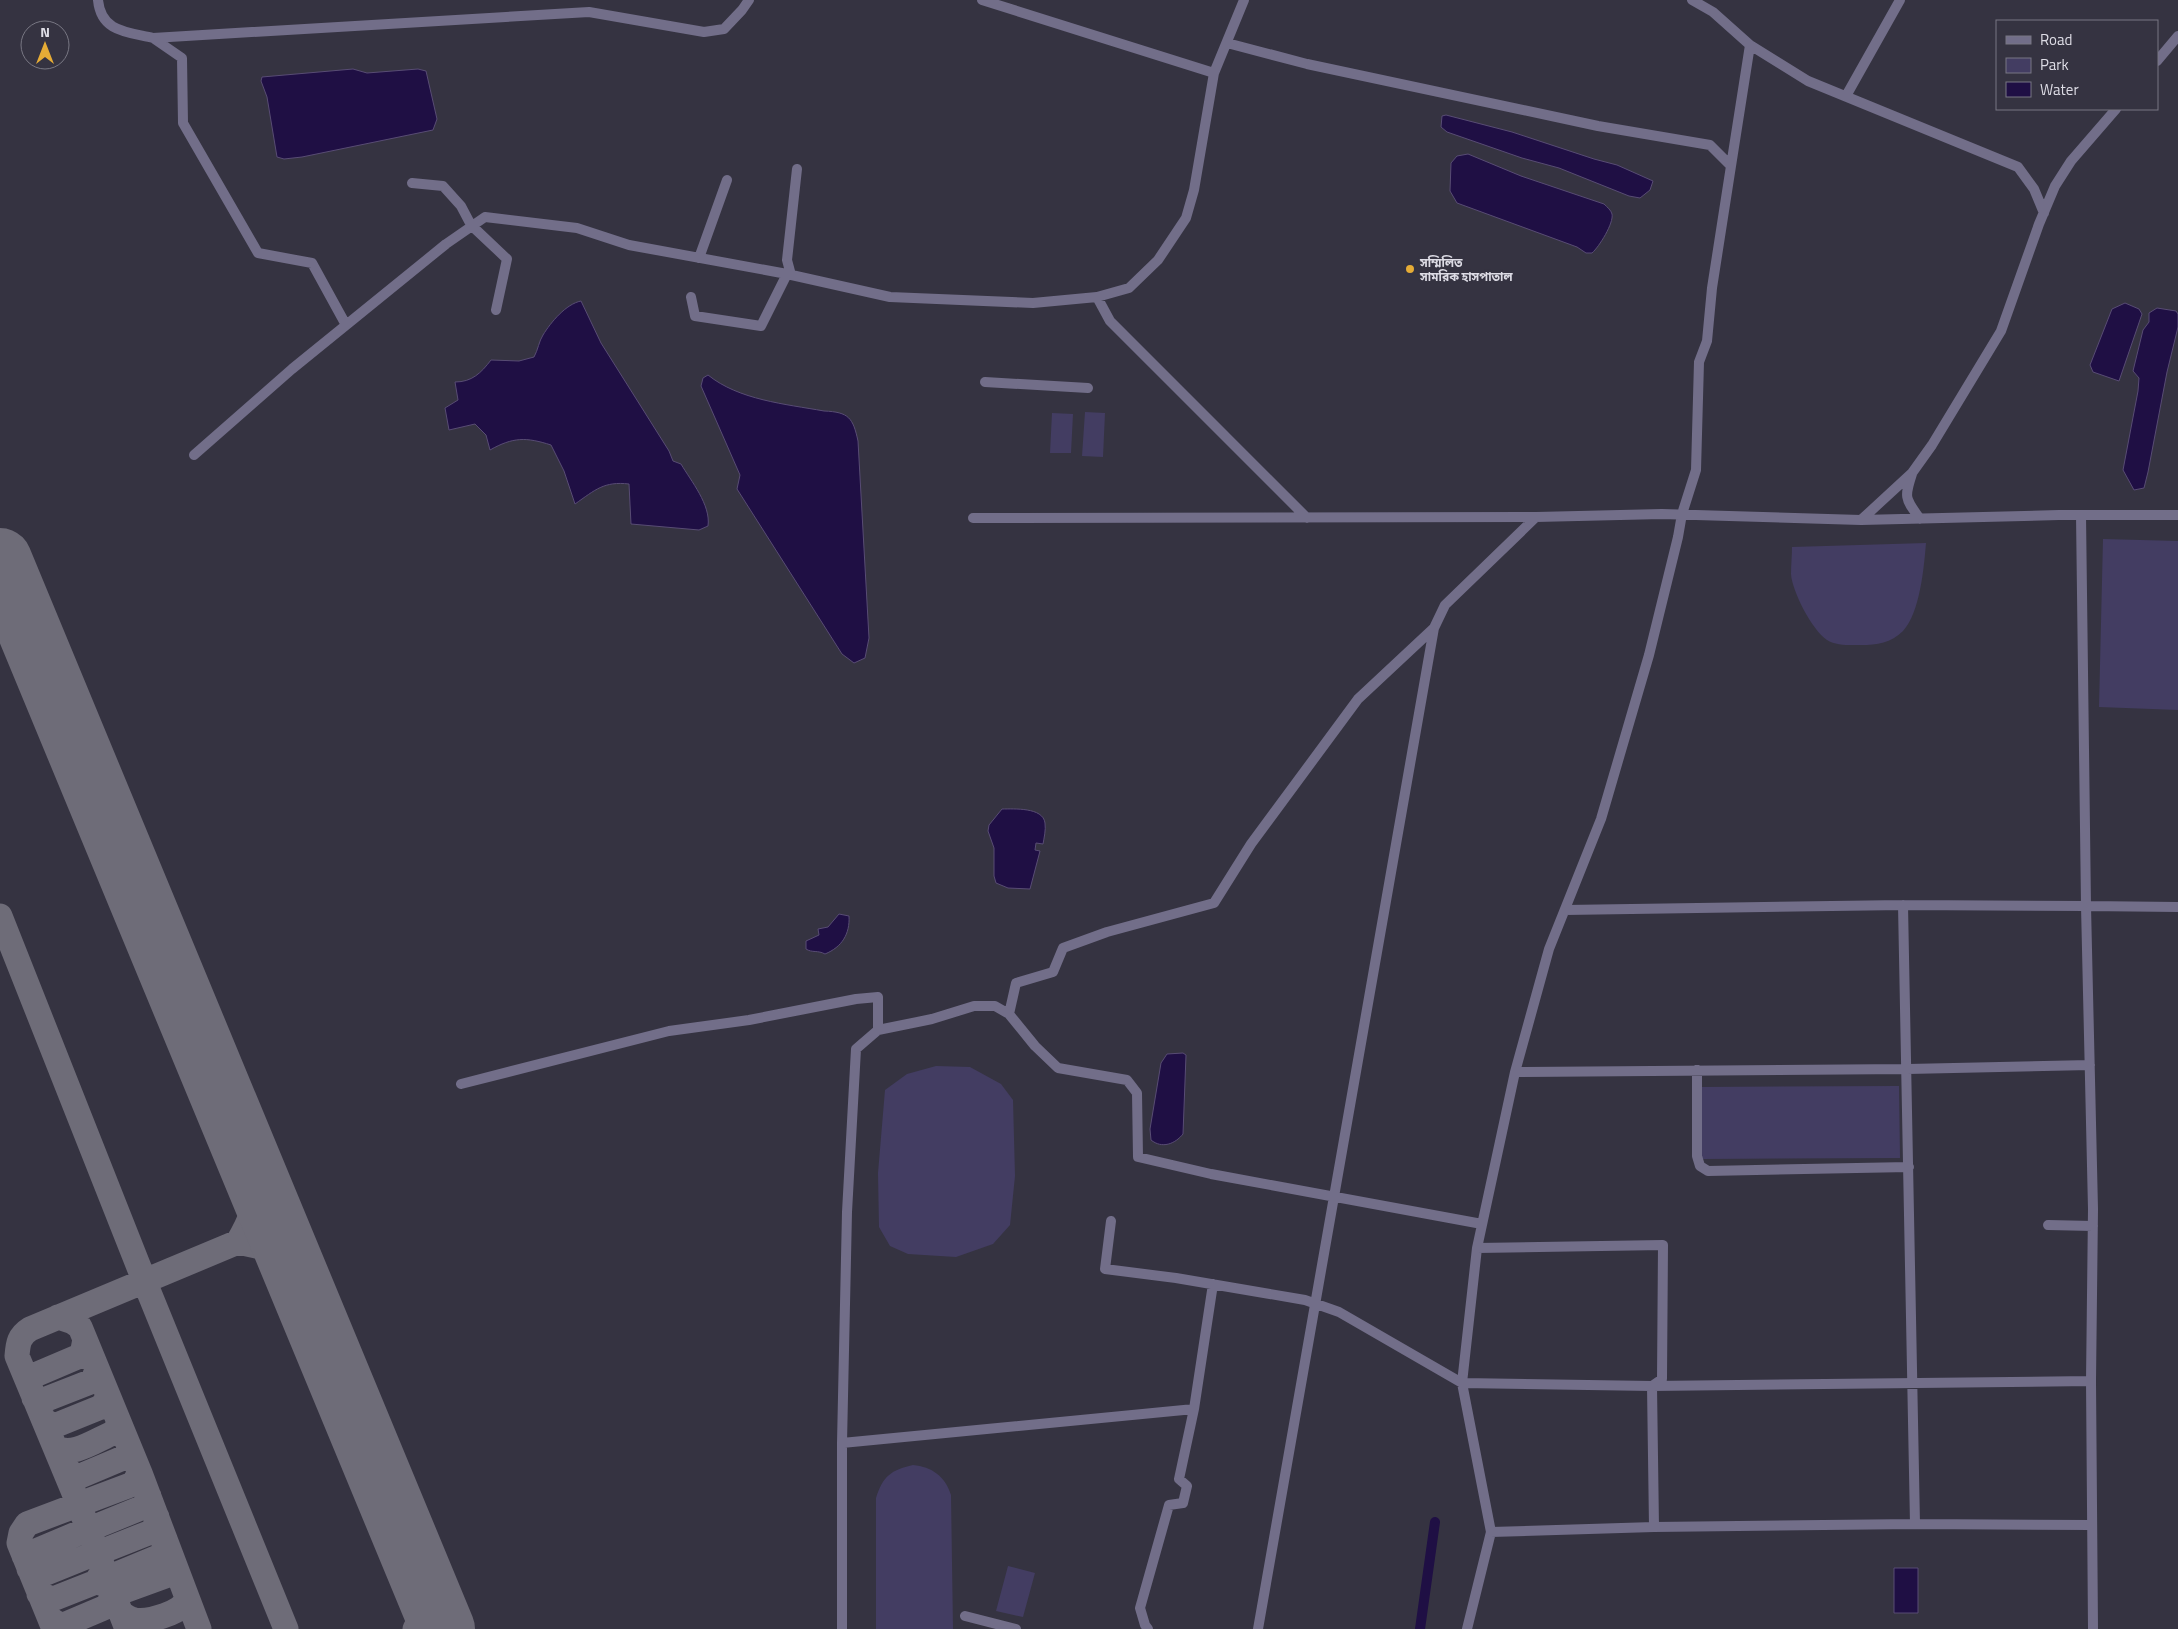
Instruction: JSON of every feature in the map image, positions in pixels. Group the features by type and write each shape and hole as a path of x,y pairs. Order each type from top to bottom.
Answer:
{"street":[{"path":"98,0 99,14 113,28 153,38 589,12 704,32 724,29 749,0"},
{"path":"982,0 1214,73"},
{"path":"194,455 292,369 471,225 485,217 577,228 629,245 789,275 890,297 1033,303 1097,297 1129,288 1158,260 1186,218 1194,190 1214,73 1244,0"},
{"path":"1692,0 1713,12 1750,45 1808,81 2018,167 2034,189 2044,213"},
{"path":"1846,96 1900,0"},
{"path":"2158,60 2178,36"},
{"path":"153,38 182,58 183,123 258,253 312,263 346,326"},
{"path":"1227,44 1307,64 1598,126 1710,145 1731,166"},
{"path":"1467,1629 1491,1532 1462,1383 1476,1248 1515,1072 1549,949 1601,819 1649,655 1682,514 1696,470 1699,362 1707,341 1712,288 1750,45"},
{"path":"1861,520 1912,473 1932,445 2001,331 2055,186 2071,161 2115,110"},
{"path":"691,297 695,316 761,326 789,275 787,252 797,169"},
{"path":"699,258 727,180"},
{"path":"412,183 443,186 461,206 471,225 507,259 496,310"},
{"path":"1097,297 1110,321 1307,518"},
{"path":"985,382 1088,388"},
{"path":"1912,473 1906,494 1908,503 1920,518"},
{"path":"973,518 1536,517 1682,514 1861,520 2081,515 2178,515"},
{"path":"2081,515 2086,906 2093,1226 2091,1381 2093,1629"},
{"path":"1258,1629 1434,628 1445,605 1536,517"},
{"path":"1009,1014 1016,983 1053,972 1063,948 1106,932 1214,903 1251,844 1358,698 1434,628"},
{"path":"1565,910 1903,905 2178,907"},
{"path":"1903,905 1908,1069 1915,1524"},
{"path":"461,1084 669,1031 749,1020 856,999 878,997 878,1030"},
{"path":"842,1629 842,1443 846,1212 856,1049 878,1030 932,1019 974,1006 995,1006 1009,1014 1035,1046 1058,1068 1127,1080 1137,1093 1138,1158 1210,1174 1482,1224"},
{"path":"1515,1072 1908,1069 2090,1065"},
{"path":"1697,1070 1697,1156 1700,1166 1708,1171 1909,1167"},
{"path":"1111,1221 1105,1269 1213,1284 1306,1300 1339,1312 1462,1383 1652,1386 2091,1381"},
{"path":"2048,1225 2093,1226"},
{"path":"1476,1248 1663,1245 1662,1379 1652,1386"},
{"path":"1148,1629 1140,1608 1169,1505 1183,1503 1187,1486 1179,1479 1194,1409 1213,1284"},
{"path":"1652,1386 1654,1527"},
{"path":"842,1443 1194,1409"},
{"path":"1491,1532 1654,1527 1915,1524 2091,1525"},
{"path":"965,1616 1016,1629"}],"green space":[{"path":"1085,412 1105,413 1103,457 1082,456"},
{"path":"1052,413 1073,414 1071,453 1050,453"},
{"path":"2103,539 2178,541 2178,710 2099,707"},
{"path":"1926,543 1917,602 1909,623 1898,635 1889,641 1878,644 1844,645 1827,640 1815,628 1804,610 1792,581 1792,547"},
{"path":"936,1066 970,1067 1001,1084 1013,1100 1015,1176 1010,1225 993,1244 956,1257 908,1254 890,1246 879,1227 878,1173 885,1090 907,1074"},
{"path":"1899,1086 1900,1158 1702,1159 1701,1087"},
{"path":"913,1465 932,1470 945,1483 951,1495 953,1629 876,1629 876,1498 882,1484 889,1475 899,1469"},
{"path":"1008,1566 1035,1573 1023,1617 996,1611"}],"water":[{"path":"353,69 367,73 418,69 426,71 437,119 433,130 302,157 284,159 277,157 267,97 261,81 262,77"},
{"path":"1446,115 1512,132 1617,165 1653,181 1650,190 1640,198 1629,196 1559,168 1522,158 1447,132 1441,127 1442,116"},
{"path":"1468,154 1521,176 1604,204 1611,211 1612,218 1602,240 1592,253 1586,253 1577,247 1457,203 1450,191 1451,163 1457,156"},
{"path":"581,301 601,343 669,451 673,461 681,464 699,494 706,510 708,526 699,530 631,524 629,484 606,485 575,504 564,471 551,445 520,440 506,443 490,450 486,435 475,424 449,430 445,408 458,400 455,382 461,382 476,376 491,360 519,361 534,357 542,337 555,319 564,310"},
{"path":"2125,303 2139,309 2142,314 2119,381 2093,372 2090,365 2112,309"},
{"path":"2157,308 2176,311 2178,314 2178,327 2144,488 2134,490 2123,470 2138,391 2139,378 2133,371 2143,330 2149,322 2149,313"},
{"path":"708,375 720,383 748,396 839,413 852,422 858,441 869,638 865,658 854,663 842,654 737,489 740,475 701,386 703,378"},
{"path":"1002,809 1020,809 1034,812 1043,818 1045,823 1043,844 1036,843 1035,850 1040,851 1030,889 1008,888 996,883 994,876 994,848 988,831 989,825"},
{"path":"839,914 849,916 848,929 840,944 825,954 806,949 806,941 819,935 818,929 828,927"},
{"path":"1183,1053 1186,1055 1183,1134 1172,1143 1164,1145 1155,1143 1151,1140 1150,1129 1161,1063 1167,1054"},
{"path":"1894,1568 1918,1568 1918,1613 1894,1613"}],"waterway":[{"path":"1420,1629 1435,1522"}],"taxiway":[{"path":"0,916 144,1280 286,1629"},
{"path":"127,1629 79,1505 17,1356 21,1337 30,1329 238,1242 252,1212 257,1180"},
{"path":"238,1242 270,1249 297,1275"},
{"path":"58,1317 73,1322 80,1327 140,1473 199,1629"},
{"path":"23,1370 30,1375 35,1375 82,1355 85,1339"},
{"path":"34,1398 44,1400 90,1382 94,1378 97,1369"},
{"path":"44,1421 53,1425 59,1424 101,1407 106,1401 107,1395"},
{"path":"55,1447 62,1450 84,1447 117,1430 118,1421"},
{"path":"66,1461 65,1470 72,1476 78,1477 123,1458 127,1454 129,1447"},
{"path":"54,1629 19,1543 21,1533 27,1524 133,1484 140,1473"},
{"path":"24,1556 81,1532 86,1524 97,1526 141,1508 148,1502 149,1496"},
{"path":"91,1555 101,1561 103,1551 151,1532 155,1527 157,1517"},
{"path":"39,1594 53,1599 96,1582 104,1570 110,1574 117,1574 158,1557 164,1549 165,1539 158,1534"},
{"path":"29,1569 37,1574 44,1574 91,1555 95,1546 99,1550"},
{"path":"98,1582 124,1591 168,1575 174,1565 171,1561 163,1558"},
{"path":"415,1629 420,1619 424,1582"},
{"path":"50,1619 60,1625 66,1624 106,1607 114,1596"},
{"path":"121,1613 135,1620 148,1620 172,1612 184,1604 187,1599"}],"runway":[{"path":"0,560 443,1629"}],"place":[{"name":"সম্মিলিত সামরিক হাসপাতাল","path":"1410,269"}]}
